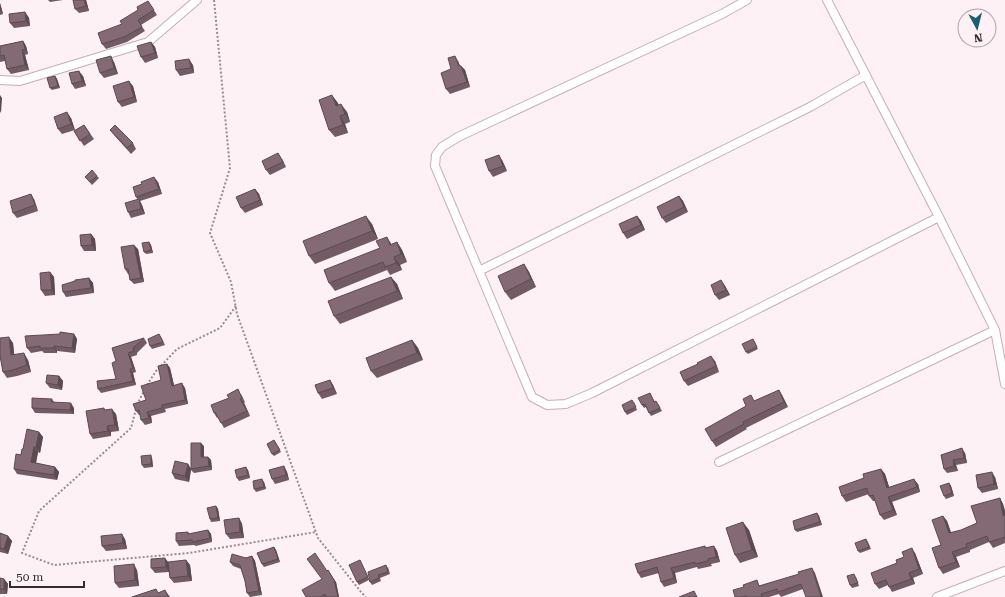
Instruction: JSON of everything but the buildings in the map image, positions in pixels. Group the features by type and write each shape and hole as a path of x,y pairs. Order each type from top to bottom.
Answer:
{"street":[{"path":"0,80 20,82 148,42 197,0"},
{"path":"747,0 722,14 458,137 442,147 436,155 435,166 532,397 547,406 566,404 592,393 939,217"},
{"path":"827,0 939,217 995,330 1005,384"},
{"path":"479,271 810,107 866,75"},
{"path":"719,462 995,330"},
{"path":"937,597 1005,571"}],"path":[{"path":"214,0 230,168 210,234 231,282 237,314 318,538 366,597"},
{"path":"236,306 220,328 176,349 156,371 138,402 131,428 39,511 22,553 54,565 189,553 316,532"}]}
